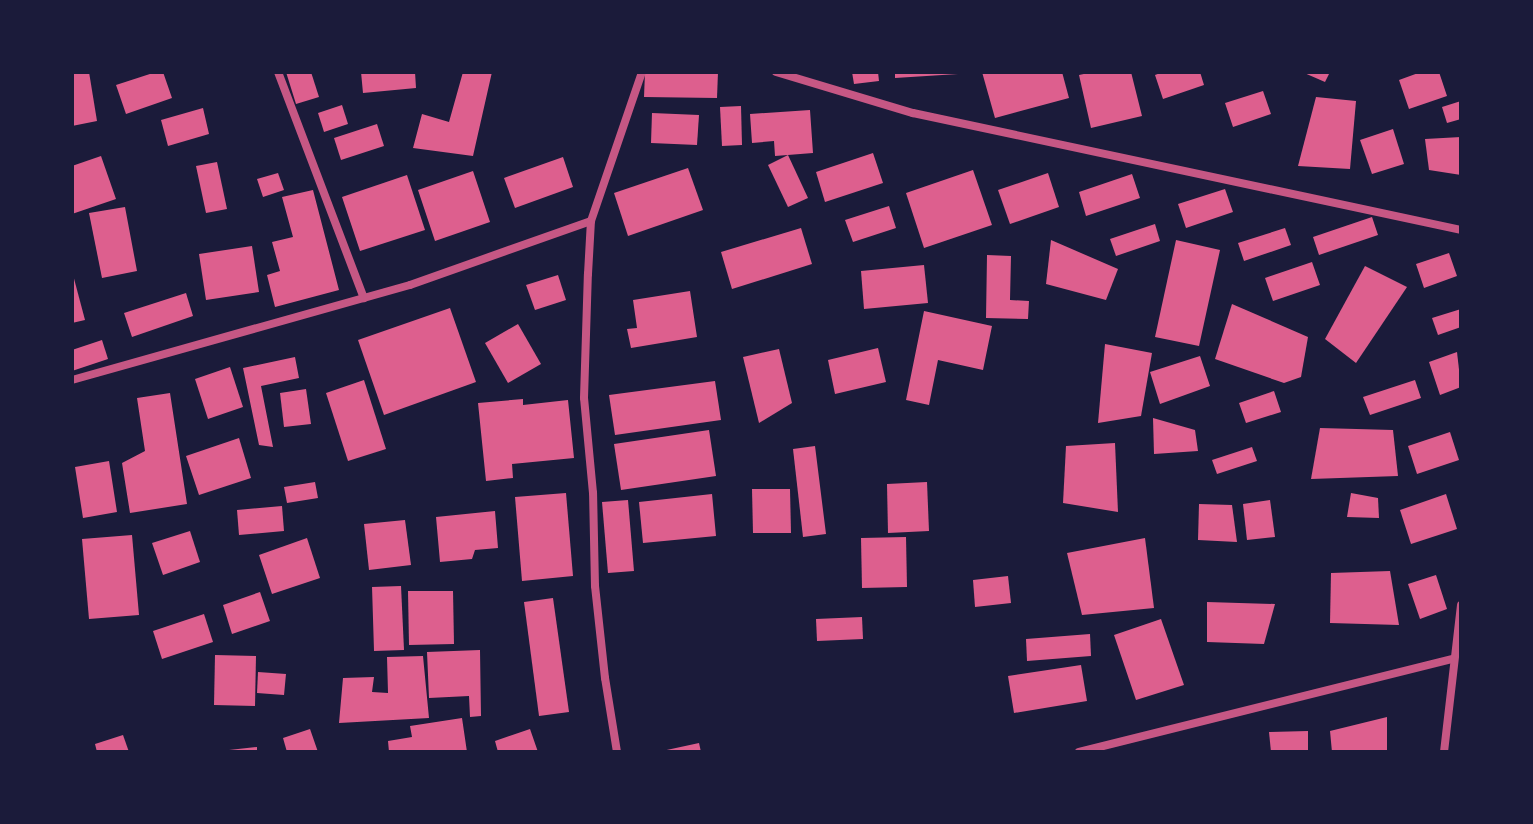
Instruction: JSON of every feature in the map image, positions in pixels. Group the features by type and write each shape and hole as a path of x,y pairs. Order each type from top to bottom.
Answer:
{"street":[{"path":"278,72 364,298"},
{"path":"617,752 595,586 593,493 584,398 591,221 642,72"},
{"path":"776,72 913,113 1461,230"},
{"path":"72,380 364,298 510,252 591,221"},
{"path":"1444,752 1452,659 1461,605"},
{"path":"1079,752 1452,659"}],"building":[{"path":"89,72 97,121 72,126 72,73"},
{"path":"163,72 172,98 126,114 116,85"},
{"path":"286,72 311,72 319,97 296,104"},
{"path":"361,72 415,72 416,88 363,93"},
{"path":"463,72 492,72 473,156 413,148 422,114 449,122"},
{"path":"645,72 718,72 717,98 644,97"},
{"path":"852,72 878,72 879,81 854,84"},
{"path":"895,72 958,72 958,74 895,78"},
{"path":"982,72 1062,72 1069,98 995,118"},
{"path":"1131,72 1142,116 1091,128 1079,75"},
{"path":"1163,72 1200,72 1204,85 1163,99 1155,75"},
{"path":"1302,72 1330,72 1325,82"},
{"path":"1421,72 1439,72 1447,96 1409,109 1399,80"},
{"path":"1263,91 1271,114 1233,127 1225,103"},
{"path":"1316,97 1356,101 1350,169 1298,166"},
{"path":"1461,101 1461,119 1447,123 1442,107"},
{"path":"342,105 348,124 324,132 318,113"},
{"path":"741,106 742,145 722,146 720,107"},
{"path":"203,108 209,134 168,146 161,120"},
{"path":"810,110 813,153 775,156 774,141 752,143 750,114"},
{"path":"652,113 699,115 697,145 651,143"},
{"path":"377,124 384,146 341,160 334,138"},
{"path":"1393,129 1404,164 1372,174 1360,140"},
{"path":"1461,137 1461,175 1429,170 1425,139"},
{"path":"873,153 883,183 825,202 816,172"},
{"path":"788,155 808,198 788,207 768,165"},
{"path":"101,156 116,199 72,214 72,166"},
{"path":"563,157 573,187 515,208 504,178"},
{"path":"217,162 227,209 206,213 196,166"},
{"path":"688,168 703,210 628,236 614,193"},
{"path":"973,170 992,225 924,248 906,193"},
{"path":"473,171 490,222 435,241 418,190"},
{"path":"278,173 284,190 263,197 257,179"},
{"path":"1048,173 1059,207 1010,224 998,190"},
{"path":"1132,174 1140,198 1086,216 1079,192"},
{"path":"407,175 425,230 360,251 342,197"},
{"path":"1225,189 1233,212 1186,228 1178,204"},
{"path":"313,190 339,290 275,307 267,275 280,271 272,242 293,237 282,197"},
{"path":"889,206 896,228 853,242 845,220"},
{"path":"125,207 137,271 102,278 89,213"},
{"path":"1372,217 1378,235 1319,255 1313,237"},
{"path":"1155,224 1160,241 1116,256 1110,239"},
{"path":"801,228 812,264 732,289 721,252"},
{"path":"1285,228 1291,245 1244,261 1238,243"},
{"path":"1051,240 1118,269 1106,300 1046,284"},
{"path":"1176,240 1220,250 1199,346 1155,337"},
{"path":"252,246 259,292 206,300 199,254"},
{"path":"1449,253 1457,276 1424,288 1416,264"},
{"path":"987,255 1011,256 1010,300 1029,301 1028,319 986,318"},
{"path":"1312,262 1320,285 1273,301 1265,278"},
{"path":"924,265 928,303 864,309 861,271"},
{"path":"1365,266 1407,287 1356,363 1325,339"},
{"path":"72,271 85,320 72,323"},
{"path":"558,275 566,300 535,310 526,285"},
{"path":"690,291 697,337 631,348 627,329 637,328 633,300"},
{"path":"186,293 193,316 132,337 124,313"},
{"path":"1232,304 1308,337 1301,377 1284,383 1215,359"},
{"path":"450,308 476,382 384,415 358,340"},
{"path":"1461,309 1461,327 1438,335 1432,318"},
{"path":"924,311 992,326 983,370 938,360 929,405 906,400"},
{"path":"518,324 541,364 508,383 485,343"},
{"path":"102,340 108,359 72,371 72,350"},
{"path":"1105,344 1152,353 1141,416 1098,423"},
{"path":"878,348 886,382 835,394 828,360"},
{"path":"779,349 792,403 759,423 743,357"},
{"path":"1457,352 1461,387 1440,395 1429,362"},
{"path":"1200,356 1210,386 1160,404 1150,372"},
{"path":"295,357 299,378 261,386 273,447 259,445 243,368"},
{"path":"230,367 243,407 208,419 195,379"},
{"path":"364,380 386,449 348,461 326,393"},
{"path":"1415,380 1421,398 1370,415 1363,397"},
{"path":"715,381 721,420 615,435 609,395"},
{"path":"306,389 311,424 284,427 280,393"},
{"path":"1274,391 1281,412 1246,423 1239,403"},
{"path":"170,393 187,504 130,513 122,463 145,451 137,398"},
{"path":"523,399 523,405 568,400 574,458 512,464 513,478 486,481 478,403"},
{"path":"1153,418 1195,430 1198,451 1154,454"},
{"path":"1320,428 1393,430 1398,476 1311,479"},
{"path":"709,430 716,476 621,490 614,444"},
{"path":"1450,432 1459,460 1417,474 1408,446"},
{"path":"239,438 251,478 199,495 186,456"},
{"path":"1115,443 1118,512 1063,503 1066,446"},
{"path":"815,446 826,534 803,537 793,449"},
{"path":"1252,447 1257,461 1217,474 1212,460"},
{"path":"109,461 117,512 83,518 75,467"},
{"path":"315,482 318,498 287,503 284,487"},
{"path":"927,482 929,531 888,533 887,484"},
{"path":"752,489 790,489 791,533 753,533"},
{"path":"566,493 573,576 522,581 515,497"},
{"path":"1351,493 1378,498 1379,518 1347,517"},
{"path":"712,494 716,536 643,543 639,502"},
{"path":"1446,494 1457,529 1411,544 1400,510"},
{"path":"628,500 634,571 608,573 602,502"},
{"path":"1270,500 1275,537 1247,540 1243,504"},
{"path":"1199,504 1232,505 1237,542 1198,540"},
{"path":"282,506 284,531 239,535 237,510"},
{"path":"495,511 498,548 475,550 472,559 440,562 436,517"},
{"path":"405,520 411,565 369,570 364,524"},
{"path":"190,531 200,562 163,575 152,543"},
{"path":"132,535 139,615 89,619 82,539"},
{"path":"906,537 907,587 862,588 861,538"},
{"path":"307,538 320,578 272,594 259,555"},
{"path":"1145,538 1154,608 1082,615 1067,553"},
{"path":"1390,571 1399,625 1330,623 1331,573"},
{"path":"1436,575 1447,609 1420,619 1408,584"},
{"path":"1008,576 1011,603 975,607 973,580"},
{"path":"401,586 404,650 374,651 372,587"},
{"path":"408,591 453,591 454,644 409,645"},
{"path":"260,592 270,621 232,634 223,605"},
{"path":"553,598 569,712 539,716 524,602"},
{"path":"1207,602 1275,604 1264,644 1207,642"},
{"path":"204,614 213,642 162,659 153,631"},
{"path":"862,617 863,639 817,641 816,619"},
{"path":"1161,619 1184,685 1136,700 1114,635"},
{"path":"1090,634 1091,656 1027,661 1026,639"},
{"path":"480,650 481,716 470,717 469,696 429,698 427,652"},
{"path":"215,655 256,656 255,706 214,705"},
{"path":"423,656 429,718 339,723 343,678 374,677 372,692 388,693 387,657"},
{"path":"1081,665 1087,701 1014,713 1008,676"},
{"path":"258,672 286,674 284,695 257,693"},
{"path":"1387,717 1387,752 1332,752 1330,731"},
{"path":"462,718 467,752 389,752 388,741 412,737 410,726"},
{"path":"310,729 318,752 287,752 283,738"},
{"path":"530,729 538,752 498,752 495,741"},
{"path":"1308,731 1308,752 1271,752 1269,732"},
{"path":"123,735 129,752 97,752 95,744"},
{"path":"699,743 701,752 662,752 662,751"},
{"path":"257,747 257,752 229,750"}]}
